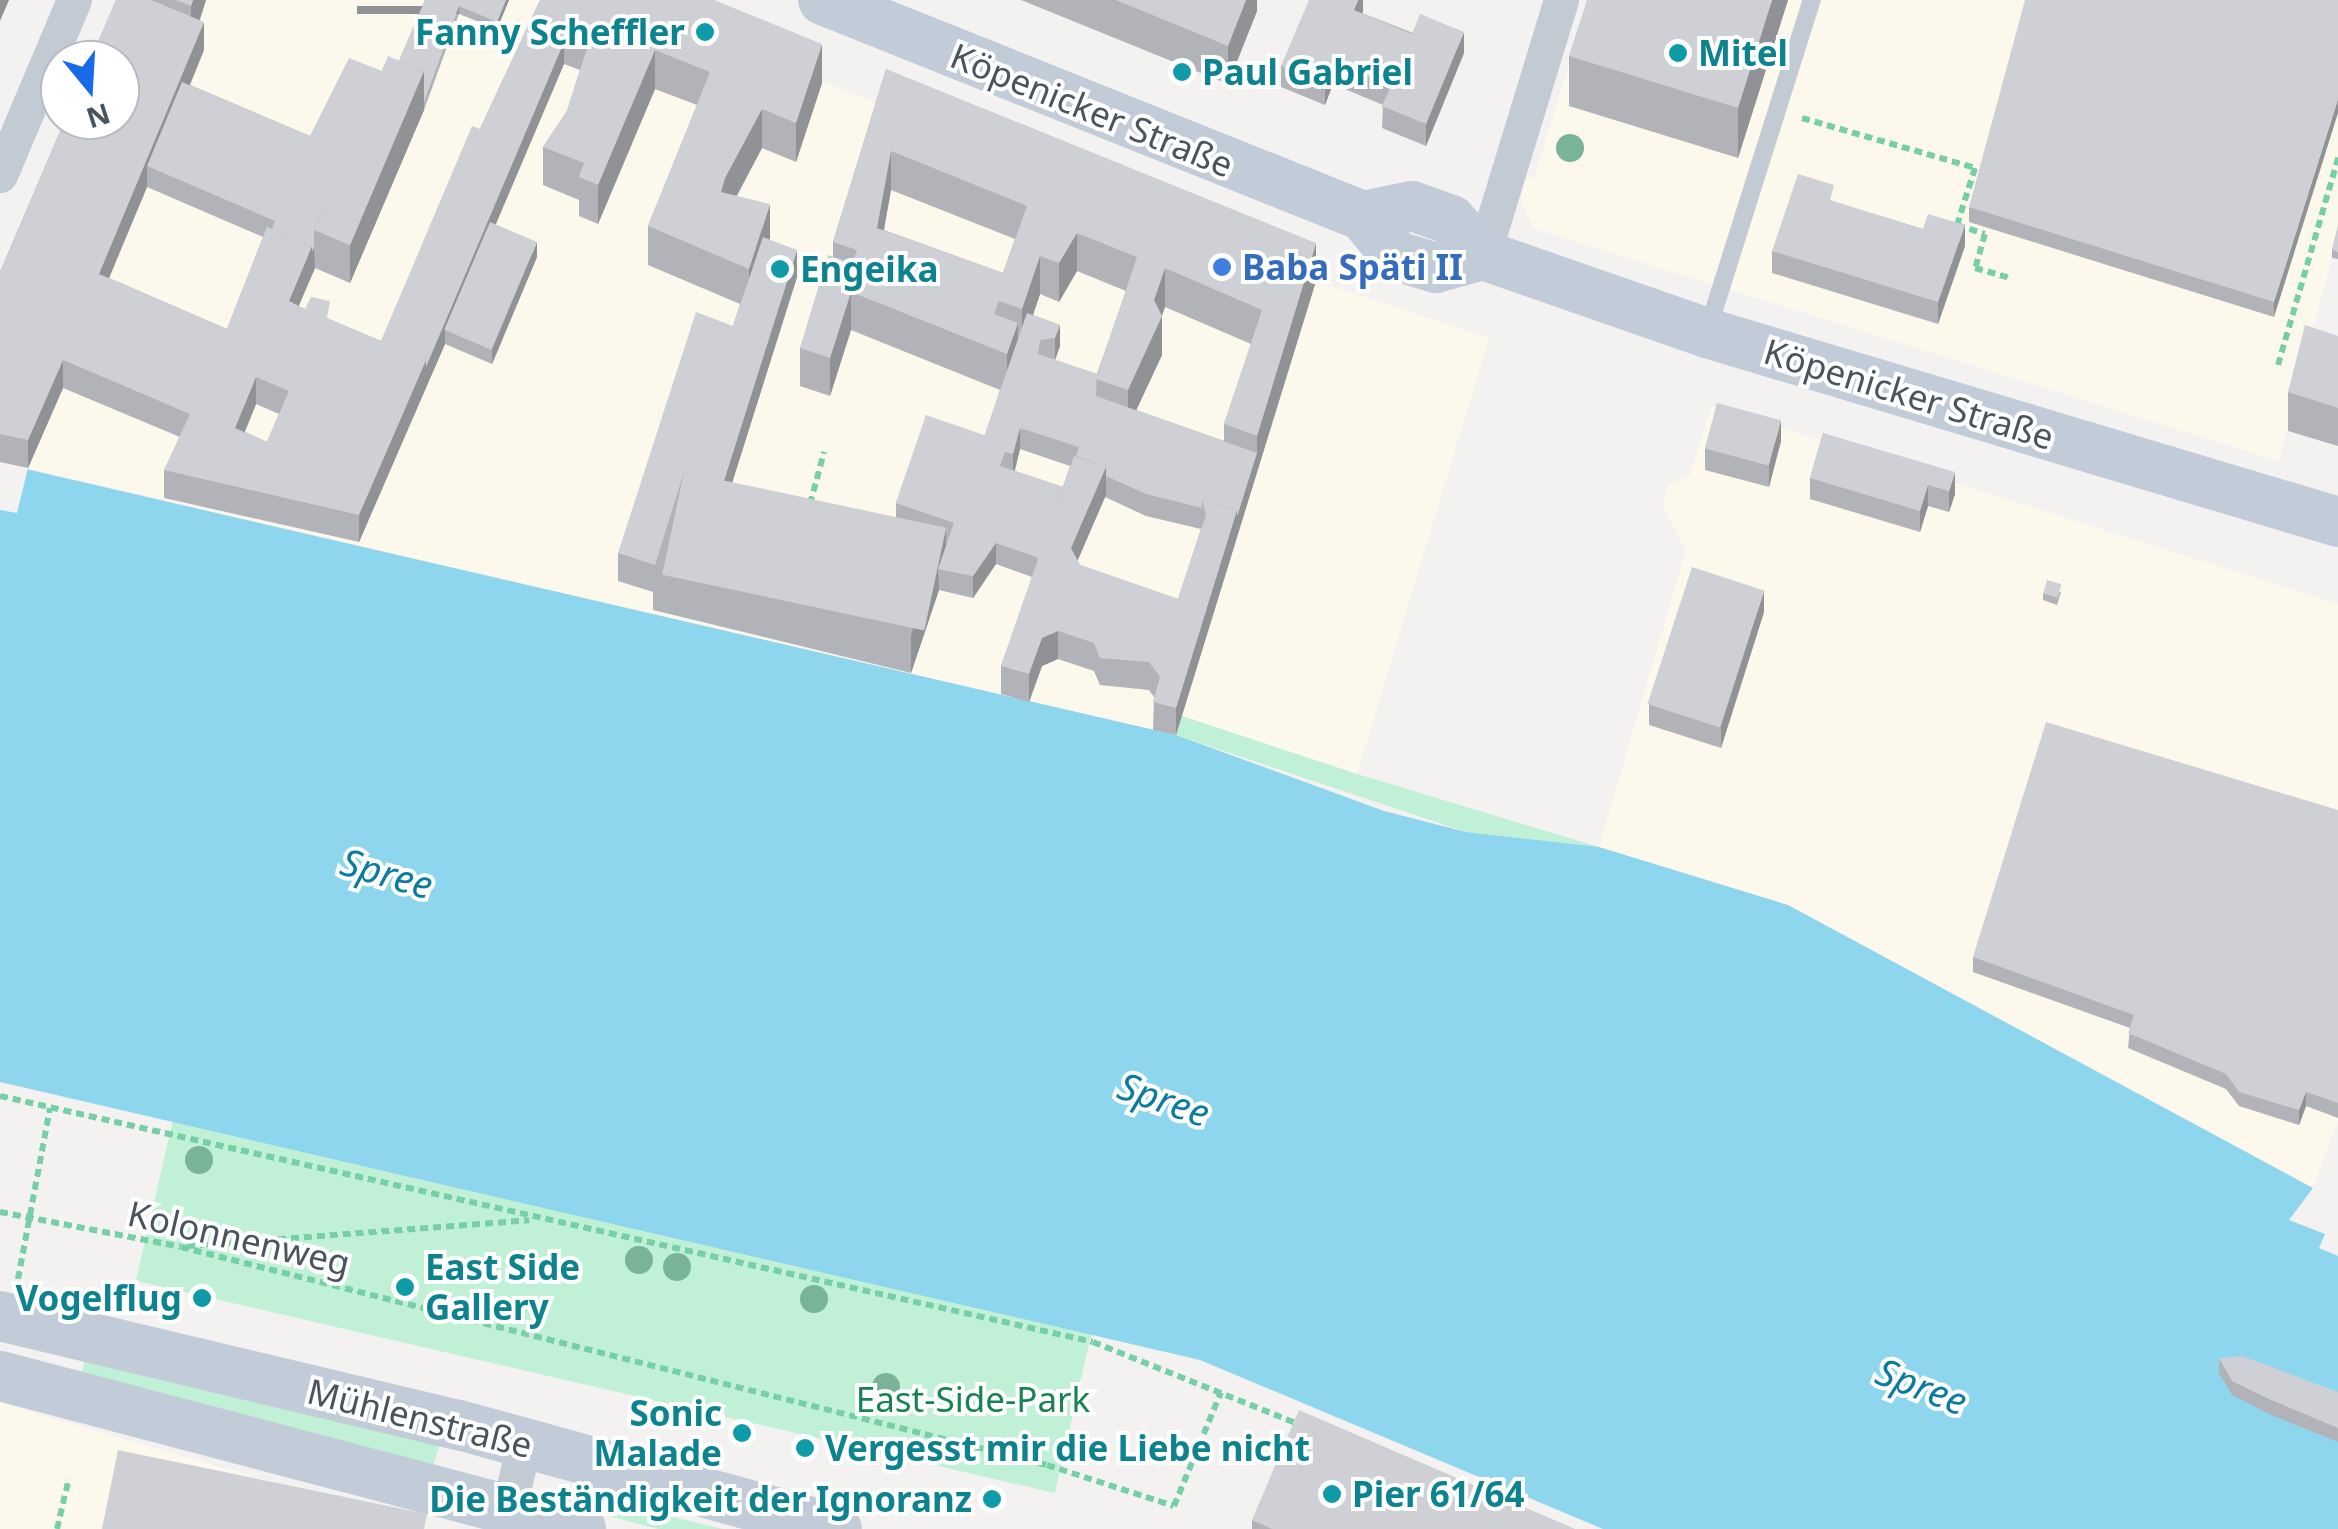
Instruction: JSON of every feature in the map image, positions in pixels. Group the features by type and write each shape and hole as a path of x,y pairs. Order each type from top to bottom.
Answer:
{"main road":[{"name":"Köpenicker Straße","path":"823,0 1363,216 1412,206 1450,220 1482,256 1707,332 2338,522"},
{"name":"Mühlenstraße","path":"0,1316 524,1444 837,1529"},
{"name":"Mühlenstraße","path":"0,1376 506,1520 581,1529"}],"street":[{"path":"0,175 74,0"},
{"path":"1482,256 1561,0"},
{"path":"506,1520 524,1444"}],"lane":[{"path":"1707,332 1812,0"}],"path":[{"path":"1777,110 1975,168 1958,225 1985,234 1974,268 2010,278"},
{"path":"2278,365 2338,158"},
{"path":"806,519 824,452"},
{"path":"0,1096 1093,1342 1311,1430"},
{"path":"20,1269 50,1108"},
{"name":"Kolonnenweg","path":"0,1212 181,1246 1048,1465 1174,1506 1221,1392"},
{"path":"181,1246 539,1219"},
{"path":"57,1529 69,1478"}],"shaded area":[{"path":"128,0 620,0 1316,281 1489,338 1357,774 1183,716 1176,735 0,462 113,140 140,140 140,40 125,40"},
{"path":"1589,0 2338,0 2338,234 2279,461 1535,229 1521,203 1523,178 1534,178"},
{"path":"1712,406 2338,604 2338,1120 2313,1188 1788,905 1599,847 1686,550 1663,506 1668,486 1690,475"},
{"path":"0,1403 310,1493 424,1529 0,1529"}],"green space":[{"path":"1182,716 1599,847 1466,832 1176,735"},
{"name":"East-Side-Park","path":"173,1120 1092,1332 1055,1493 136,1281"},
{"path":"86,1357 440,1443 433,1467 81,1375"},
{"path":"593,1498 723,1529 658,1529 590,1511"}],"water":[{"name":"Spree","path":"0,463 1176,735 1384,811 1466,832 1599,847 1788,905 2313,1188 2289,1220 2325,1234 2319,1248 2338,1256 2338,1529 1603,1529 1200,1360 0,1082"}],"pier":[{"path":"0,462 28,468 17,513 0,510"}],"building":[{"path":"116,0 151,0 204,22 99,274 227,329 267,227 312,246 289,301 305,309 311,297 330,301 327,318 426,360 359,515 164,470 190,414 63,360 28,440 0,434 0,273 57,140 140,140 140,40 99,40","holes":["256,377 289,391 267,442 235,428"]},
{"path":"425,0 506,0 497,22 459,6 424,102 424,71 399,61"},
{"path":"540,0 575,0 564,25 564,42 426,367 426,360 381,341 472,126 480,129"},
{"path":"575,0 714,0 822,44 796,123 762,109 725,178 721,192 770,204 749,269 648,226 710,72 655,50 598,185 579,177 584,163 543,147 567,111 591,36 564,25"},
{"path":"1116,0 1246,0 1228,46"},
{"path":"1309,0 1358,0 1354,10 1412,34 1420,14 1464,32 1426,124 1382,106 1391,86 1333,63 1325,84 1281,66"},
{"path":"1587,0 1772,0 1738,108 1569,56"},
{"path":"2025,0 2338,0 2338,99 2274,302 1969,207"},
{"path":"388,56 424,71 350,245 314,230"},
{"path":"349,58 382,71 314,230 312,252 312,246 272,229 275,221 147,166 182,82 310,136"},
{"path":"886,69 1316,243 1257,436 1224,424 1262,310 1165,268 1154,300 1162,316 1128,390 1096,379 1137,257 1077,233 1059,263 1040,256 1022,309 999,301 994,314 1018,323 1007,354 851,292 830,358 800,348 828,255 852,263 857,250 833,242","holes":["891,151 1027,206 1003,273 877,228"]},
{"path":"1798,174 1834,185 1830,200 1923,229 1928,214 1965,225 1938,302 1772,251"},
{"path":"490,222 537,242 491,350 444,330"},
{"path":"2338,226 2338,252 2332,250"},
{"path":"763,237 797,250 724,481 684,472 655,565 618,553 696,312 733,326"},
{"path":"1027,313 1060,325 1055,338 1040,340 1038,354 1097,374 1096,396 1257,453 1237,517 1237,510 1202,499 1202,508 1146,494 1106,476 1106,467 1076,456 1079,447 1020,428 1013,454 1005,452 1000,466 1063,487 1039,558 996,543 973,576 938,569"},
{"path":"2305,325 2338,336 2338,408 2288,392"},
{"path":"1717,403 1781,420 1769,465 1705,448"},
{"path":"926,415 985,435 954,523 896,503"},
{"path":"1823,433 1955,472 1949,491 1928,485 1920,511 1810,478"},
{"path":"1074,456 1106,467 1071,548 1080,565 1178,599 1206,515 1202,499 1237,510 1176,708 1153,702 1160,677 1149,662 1100,658 1094,643 1058,631 1042,638 1029,674 1001,666"},
{"path":"684,472 946,528 924,630 662,575"},
{"path":"1692,567 1764,590 1720,727 1648,704"},
{"path":"2047,580 2061,584 2058,598 2043,593"},
{"path":"2046,722 2338,810 2338,1103 2306,1092 2299,1110 2239,1092 2226,1074 2128,1033 2134,1015 1973,957"},
{"path":"2242,1356 2338,1392 2338,1428 2232,1381 2219,1358"},
{"path":"1299,1410 1575,1529 1272,1529 1252,1520"},
{"path":"118,1450 427,1514 424,1529 102,1529"}],"place":[{"name":"Fanny Scheffler","path":"705,32"},
{"name":"Mitel","path":"1678,53"},
{"name":"Paul Gabriel","path":"1182,72"},
{"name":"Baba Späti II","path":"1222,267"},
{"name":"Engeika","path":"780,269"},
{"name":"East Side Gallery","path":"405,1287"},
{"name":"Vogelflug","path":"202,1298"},
{"name":"Sonic Malade","path":"742,1433"},
{"name":"Vergesst mir die Liebe nicht","path":"805,1448"},
{"name":"Pier 61/64","path":"1332,1494"},
{"name":"Die Beständigkeit der Ignoranz","path":"992,1499"}]}
